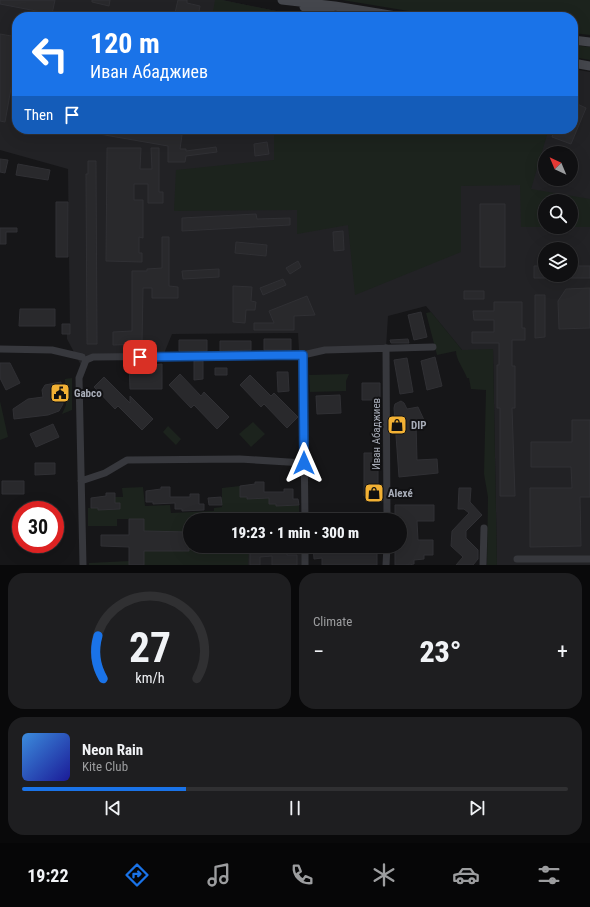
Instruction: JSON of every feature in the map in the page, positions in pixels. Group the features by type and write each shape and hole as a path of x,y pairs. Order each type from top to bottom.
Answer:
{"main road":[{"path":"282,0 324,12"},
{"path":"282,0 372,12"},
{"path":"578,41 590,42"},
{"path":"578,64 590,66"}],"street":[{"path":"83,565 79,378 86,360 93,357 303,355 325,350 433,347"},
{"name":"Иван Абаджиев","path":"386,348 387,513"},
{"path":"0,349 52,350 82,357"},
{"path":"303,355 305,513"},
{"path":"81,481 105,473 127,460 240,459 304,463"},
{"path":"483,565 484,528"},
{"path":"305,553 305,565"},
{"path":"386,565 387,553"},
{"path":"517,559 590,559"}],"shaded area":[{"path":"0,0 222,0 281,12 12,12 12,134 578,134 578,70 590,72 590,565 497,565 493,350 462,350 426,306 388,316 386,348 303,355 299,350 298,333 172,334 163,356 93,357 83,369 67,339 67,334 70,334 68,169 0,150"},
{"path":"215,0 222,0 281,12 213,12"},
{"path":"342,0 590,0 590,35 578,34 578,12 415,12"},
{"path":"578,46 590,47 590,60 578,58"},
{"path":"274,134 541,134 547,135 544,146 538,146 538,165 531,189 560,194 538,194 538,227 521,227 520,185 461,186 461,252 355,295 348,225 297,234 297,210 174,211 176,170 274,160"},
{"path":"578,197 590,199 590,227 578,227"},
{"path":"431,312 462,350 493,349 497,565 487,565 488,497 484,474 486,390 471,389 469,378 467,378 456,351 437,355 426,313"},
{"path":"349,374 346,381 346,391 310,392 309,375"},
{"path":"72,378 72,410 62,414 66,405 65,379"},
{"path":"0,401 8,437 0,440"},
{"path":"253,422 265,434 251,447 239,434"},
{"path":"168,426 181,439 176,445 163,432"},
{"path":"240,486 247,499 269,498 270,504 276,504 276,506 299,505 299,513 183,513 183,532 144,531 144,519 117,519 117,526 88,526 88,508 98,508 98,510 120,509 120,503 115,503 115,497 123,497 122,488 143,487 145,506 170,505 171,513 214,511 214,508 222,507 222,488"},
{"path":"144,551 183,551 183,553 249,553 248,565 143,565"},
{"path":"248,553 305,553 305,565 248,565"},
{"path":"129,561 129,565 89,565 89,563"}],"building":[{"path":"0,0 55,0 52,12 42,12 0,4"},
{"path":"92,0 110,0 109,6 92,2"},
{"path":"178,0 187,0 187,3 200,6 199,12 175,12"},
{"path":"0,34 12,36 12,83 5,122 0,121"},
{"path":"578,104 586,108 578,127"},
{"path":"99,134 176,134 182,135 180,149 186,149 186,151 216,147 217,152 186,156 185,162 168,162 168,146"},
{"path":"553,134 575,134 571,144 552,137"},
{"path":"267,142 269,154 255,156 254,144"},
{"path":"107,148 141,148 140,169 152,169 151,148 159,148 159,192 163,192 163,203 148,203 148,184 134,184 134,200 143,200 143,238 139,237 139,253 142,253 142,262 106,261"},
{"path":"0,159 8,160 5,173 0,172"},
{"path":"88,161 96,161 97,344 87,344 86,174 88,174"},
{"path":"18,164 50,170 48,180 16,175"},
{"path":"56,202 68,202 68,257 56,257"},
{"path":"480,204 505,204 505,267 480,267"},
{"path":"256,214 257,219 290,218 290,225 182,231 182,218"},
{"path":"0,228 17,228 17,232 6,232 6,244 0,244"},
{"path":"343,231 344,250 334,251 333,232"},
{"path":"162,237 169,237 169,286 178,287 178,298 152,298 152,288 143,288 142,344 113,345 113,332 132,331 132,271 147,271 147,269 162,268"},
{"path":"236,242 267,245 266,256 235,253"},
{"path":"298,261 301,267 290,274 286,268"},
{"path":"534,266 538,266 538,278 534,278"},
{"path":"578,266 590,266 590,278 578,278"},
{"path":"219,269 219,277 183,279 182,271"},
{"path":"283,279 286,285 263,295 260,288"},
{"path":"233,286 252,287 251,301 256,302 255,310 246,310 245,323 233,322"},
{"path":"590,288 590,328 559,329 558,301 566,289"},
{"path":"464,291 484,291 484,299 464,299"},
{"path":"535,295 545,295 545,337 535,338"},
{"path":"307,296 315,315 294,316 294,330 254,330 254,323 274,323 269,311"},
{"path":"494,302 522,302 522,328 525,328 525,340 512,340 512,366 515,366 515,408 512,408 515,496 500,496 500,408 497,408 497,365 499,365 499,343 472,343 472,332 494,332 494,320 474,320 473,311 494,311"},
{"path":"20,309 55,309 55,326 19,326"},
{"path":"421,312 427,337 414,340 408,315"},
{"path":"62,324 70,324 70,334 62,334"},
{"path":"264,339 291,339 291,350 264,350"},
{"path":"408,339 409,343 391,343 390,340"},
{"path":"179,340 207,340 207,351 179,351"},
{"path":"220,341 251,341 251,350 220,351"},
{"path":"435,357 442,386 427,390 421,361"},
{"path":"407,358 413,392 400,394 394,360"},
{"path":"151,361 151,365 162,364 162,389 130,389 129,362"},
{"path":"194,361 203,361 203,379 194,380"},
{"path":"0,363 10,363 20,383 6,390 0,378"},
{"path":"215,368 227,368 227,375 215,375"},
{"path":"277,372 288,372 289,391 278,392"},
{"path":"180,374 201,396 204,392 229,417 217,429 194,405 191,408 169,385"},
{"path":"250,375 271,396 274,393 298,417 287,428 264,404 261,407 240,385"},
{"path":"104,377 130,403 130,396 153,419 142,430 118,406 115,409 94,387"},
{"path":"61,382 63,404 59,411 48,415 14,419 13,409 28,399 43,397 42,390 45,385"},
{"path":"362,383 380,383 380,400 362,400"},
{"path":"340,395 341,413 317,414 316,396"},
{"path":"401,401 407,409 418,407 424,420 416,424 417,460 437,459 438,473 399,477 394,408 395,404"},
{"path":"572,420 590,420 590,497 580,497 581,546 530,547 530,488 572,488 571,467 531,467 531,442 572,442"},
{"path":"53,424 59,437 36,447 30,434"},
{"path":"364,453 378,453 378,495 364,496"},
{"path":"35,463 55,463 55,474 35,475"},
{"path":"2,481 24,481 24,494 2,494"},
{"path":"255,482 264,482 264,492 284,492 284,489 293,489 293,499 298,499 299,505 276,506 276,504 269,504 269,498 247,499 247,497 240,497 240,486 255,484"},
{"path":"161,487 170,487 170,497 190,497 190,494 199,494 199,504 204,504 204,510 182,511 182,509 175,509 175,503 153,504 153,502 146,502 146,491 161,489"},
{"path":"459,488 471,488 470,502 482,515 466,531 466,538 478,550 478,559 473,565 456,565 463,557 451,546 452,531 469,513 464,509 458,509"},
{"path":"106,493 115,493 115,503 120,503 120,509 98,510 98,508 91,508 91,498 106,496"},
{"path":"221,497 222,505 209,505 208,498"},
{"path":"395,505 434,505 434,521 417,521 418,540 433,540 433,555 424,555 424,559 414,560 414,564 395,565 395,553 407,553 407,513 395,513"},
{"path":"129,519 144,519 144,531 183,532 183,551 144,551 144,565 129,565 129,547 101,546 101,535 129,535"},
{"path":"250,553 287,553 287,555 297,555 297,565 272,565 272,556 260,557 260,565 250,565"},
{"path":"314,553 377,553 377,565 322,565 322,558 314,559"}],"place":[{"name":"Gabco","path":"60,393"},
{"name":"DIP","path":"397,425"},
{"name":"Alexé","path":"374,493"}],"route":[{"path":"140,357 303,355 304,463"}]}
